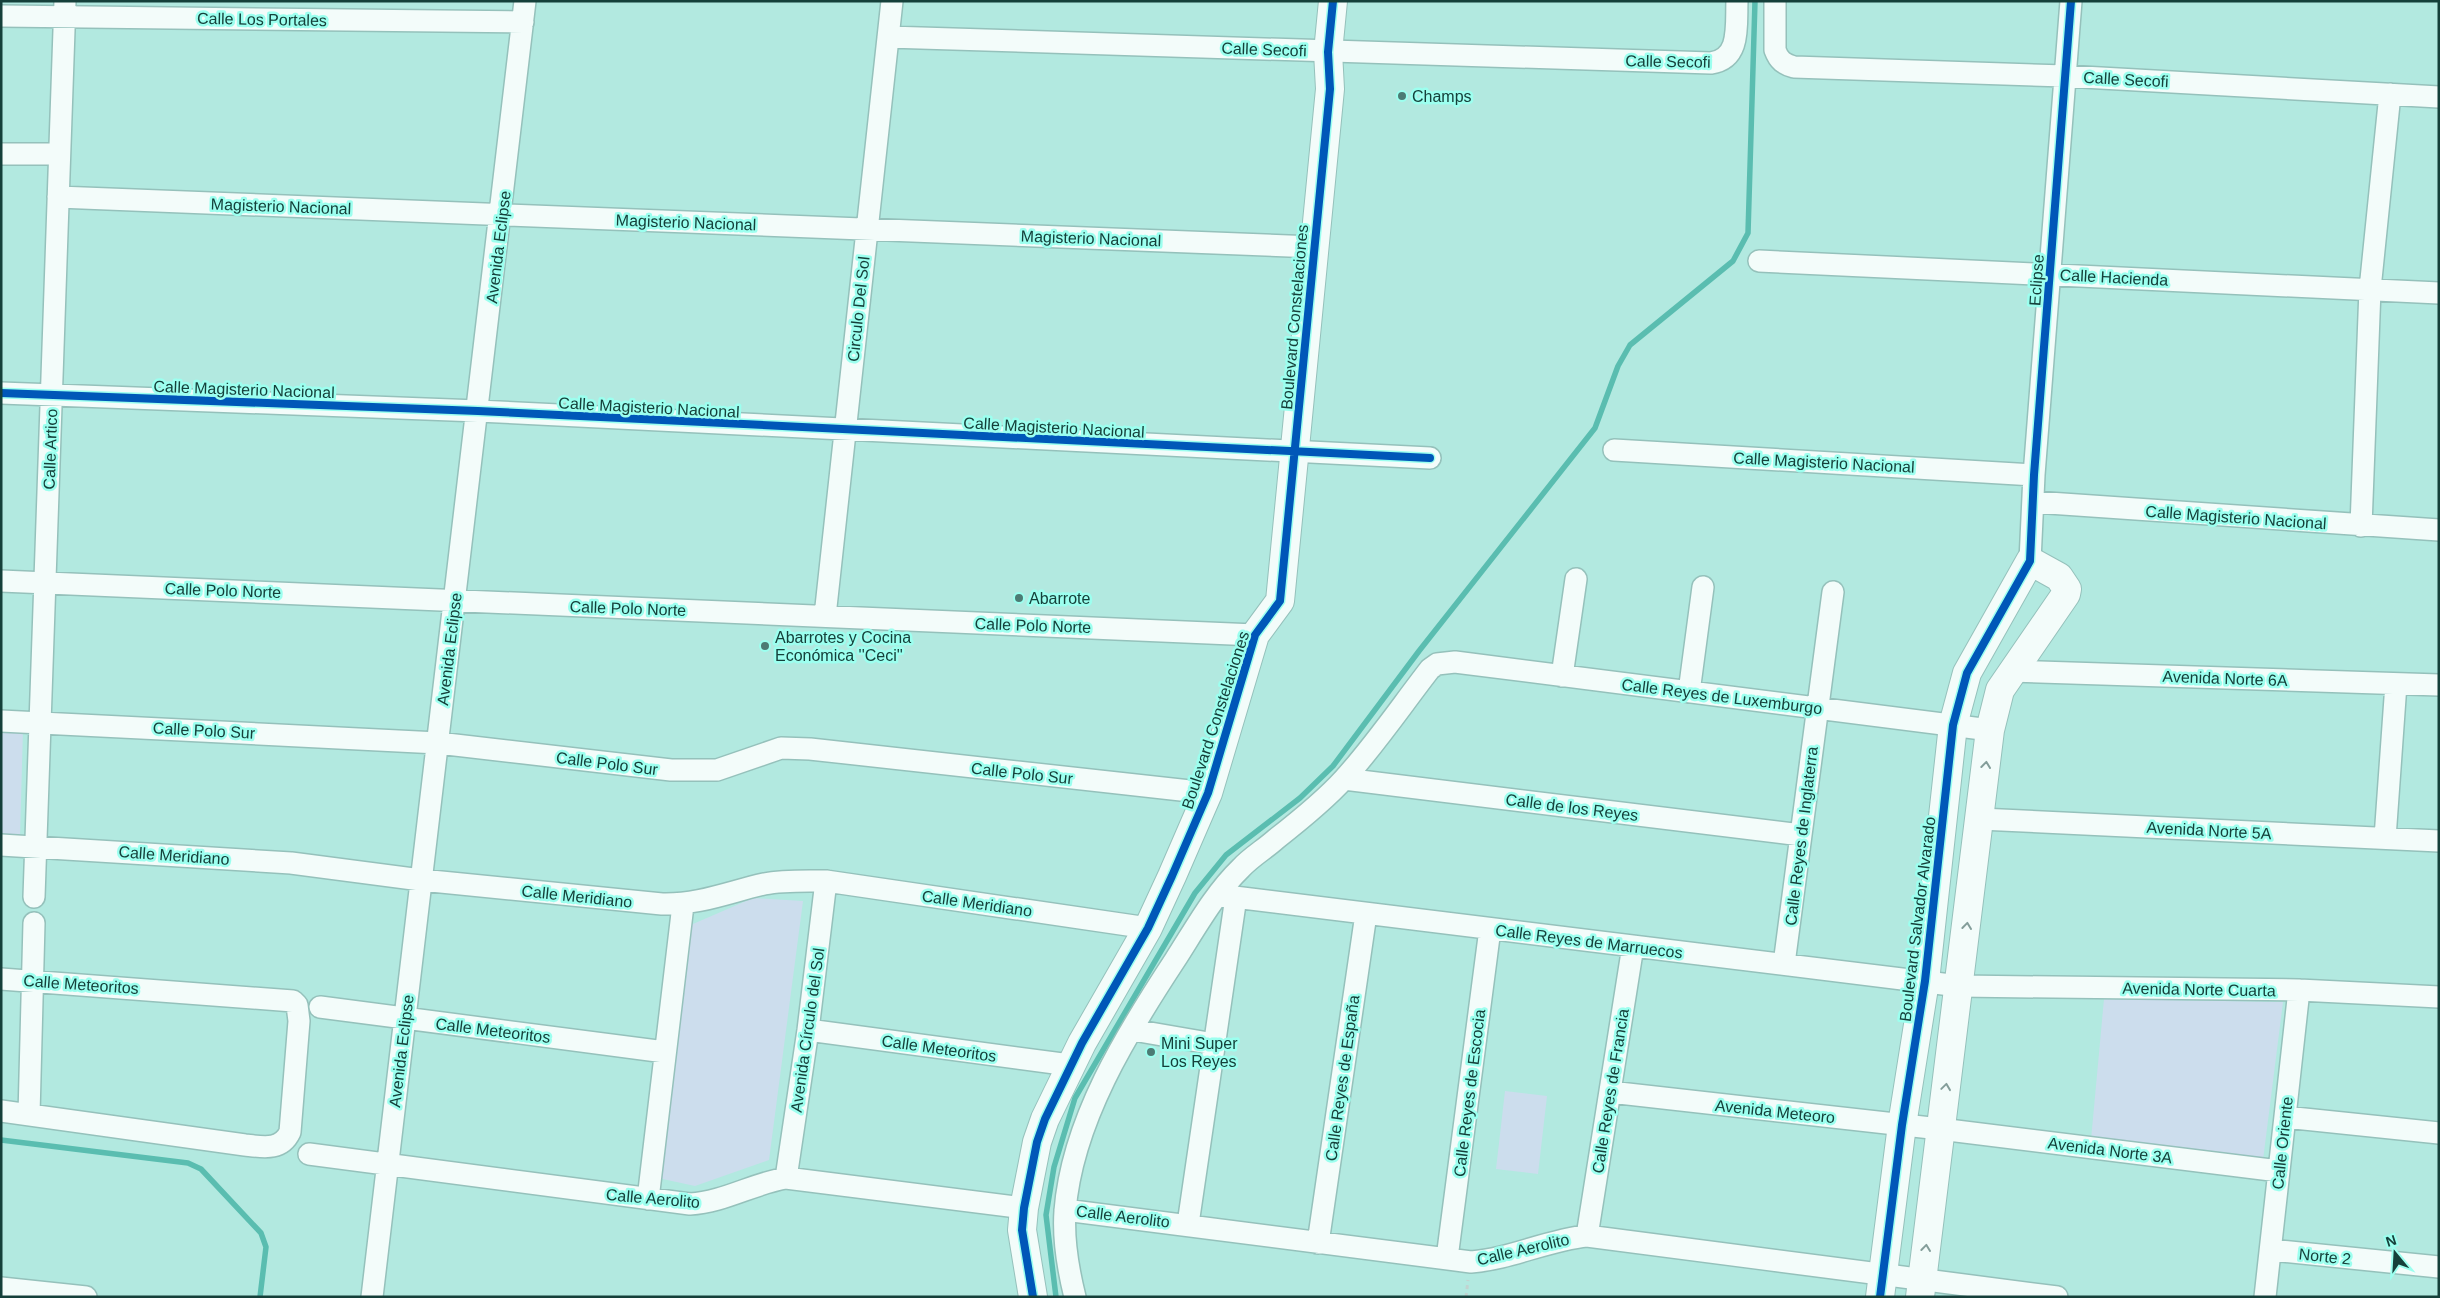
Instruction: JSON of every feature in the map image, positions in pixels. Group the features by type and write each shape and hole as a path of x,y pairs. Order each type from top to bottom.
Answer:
{"street":[{"name":"Avenida Eclipse","path":"372,1297 526,1"},
{"name":"Circulo Del Sol","path":"825,616 892,1"},
{"name":"Boulevard Constelaciones","path":"1333,1 1336,52"},
{"name":"Boulevard Constelaciones","path":"1034,1297 1022,1230 1024,1208 1037,1142 1070,1065 1110,991 1148,928 1208,793 1255,635 1280,601 1330,89 1336,52 1352,1"},
{"name":"Calle Secofi","path":"888,37 1711,63 1722,62 1728,58 1735,34 1737,1"},
{"name":"Calle Secofi","path":"1775,1 1775,50 1784,64 1794,67 2064,76 2439,97"},
{"name":"Eclipse","path":"2030,561 2034,475 2071,1"},
{"name":"Calle Los Portales","path":"1,16 64,9 523,22"},
{"name":"Calle Artico","path":"34,897 64,9"},
{"path":"2361,526 2370,290 2390,94"},
{"path":"1,154 59,154"},
{"name":"Magisterio Nacional","path":"58,197 1314,246"},
{"name":"Calle Hacienda","path":"1759,261 2439,293"},
{"name":"Calle Magisterio Nacional","path":"1,393 478,411 845,431 1430,458"},
{"name":"Calle Magisterio Nacional","path":"1614,450 2034,475"},
{"name":"Calle Magisterio Nacional","path":"2034,502 2439,530"},
{"path":"1922,1288 1990,730 2000,690 2066,594 2065,584 2060,577 2030,561"},
{"name":"Boulevard Salvador Alvarado","path":"1882,1286 1902,1125 1925,981 1953,725 1967,673 2030,561"},
{"path":"1562,676 1576,579"},
{"name":"Calle Polo Norte","path":"1,581 1255,635"},
{"path":"1689,692 1703,587"},
{"name":"Calle Reyes de Inglaterra","path":"1784,964 1833,592"},
{"name":"Calle Reyes de Luxemburgo","path":"1344,780 1430,669 1437,664 1455,662 1990,730"},
{"name":"Avenida Norte 6A","path":"2012,672 2439,685"},
{"path":"2385,838 2396,684"},
{"name":"Calle Polo Sur","path":"1,721 438,743 671,770 698,771 718,770 782,748 810,749 1208,793"},
{"path":"1075,1297 1065,1233 1065,1210 1083,1129 1101,1086 1162,979 1227,896 1241,867 1290,829 1344,780"},
{"name":"Calle de los Reyes","path":"1344,780 1801,835"},
{"name":"Avenida Norte 5A","path":"1980,820 2439,841"},
{"name":"Calle Meridiano","path":"1,845 291,863 422,880 683,905 765,884 795,880 826,881 1148,928"},
{"name":"Avenida Círculo del Sol","path":"786,1178 808,1030 826,881"},
{"path":"1188,1224 1214,1044 1227,896"},
{"name":"Calle Reyes de Marruecos","path":"1227,896 1959,986"},
{"path":"648,1199 683,905"},
{"name":"Calle Reyes de España","path":"1318,1242 1366,914"},
{"path":"1,1112 29,1115 34,923"},
{"name":"Calle Reyes de Escocia","path":"1447,1258 1490,928"},
{"name":"Calle Reyes de Francia","path":"1587,1236 1633,946"},
{"name":"Calle Meteoritos","path":"1,979 280,999 293,1001 297,1005 299,1021 290,1132 286,1140 280,1145 245,1145 29,1115"},
{"name":"Avenida Norte Cuarta","path":"1959,986 2299,990 2439,997"},
{"name":"Calle Oriente","path":"2266,1297 2299,990"},
{"name":"Calle Meteoritos","path":"320,1008 665,1052"},
{"name":"Calle Meteoritos","path":"808,1030 1070,1065"},
{"path":"1133,1030 1214,1044"},
{"name":"Avenida Meteoro","path":"1610,1092 1940,1129"},
{"path":"2285,1117 2439,1133"},
{"name":"Avenida Norte 3A","path":"1940,1129 2279,1171"},
{"name":"Calle Aerolito","path":"308,1154 388,1166 690,1204 710,1203 768,1181 786,1178 1024,1208"},
{"name":"Calle Aerolito","path":"1065,1210 1188,1224 1471,1262 1491,1260 1565,1238 1587,1236 1882,1286 2056,1297"},
{"name":"Norte 2","path":"2270,1250 2439,1268"},
{"path":"1,1288 86,1297"}],"shaded area":[{"path":"1,729 23,729 20,837 1,837"},
{"path":"753,898 803,901 769,1160 695,1186 658,1178 686,927"},
{"path":"2104,999 2283,1002 2263,1160 2091,1140"},
{"path":"1505,1091 1547,1096 1538,1174 1496,1169"}],"waterway":[{"path":"1056,1297 1046,1215 1054,1167 1075,1098 1195,893 1226,855 1300,798 1333,766 1419,651 1595,428 1618,366 1630,345 1733,261 1748,233 1755,1"},
{"path":"1,1140 188,1163 201,1169 261,1233 266,1247 260,1297"}],"cycle path":[{"path":"1033,1297 1022,1230 1024,1208 1037,1142 1045,1119 1082,1043 1148,928 1172,876 1208,793 1255,635 1280,601 1330,89 1328,52 1333,1"},
{"path":"1880,1297 1902,1125 1925,981 1953,725 1967,673 2030,561 2034,475 2071,1"},
{"path":"1,393 478,411 1430,458"}],"place":[{"name":"Champs","path":"1402,96"},
{"name":"Abarrote","path":"1019,598"},
{"name":"Abarrotes y Cocina Económica ''Ceci''","path":"765,646"},
{"name":"Mini Super Los Reyes","path":"1151,1052"}]}
